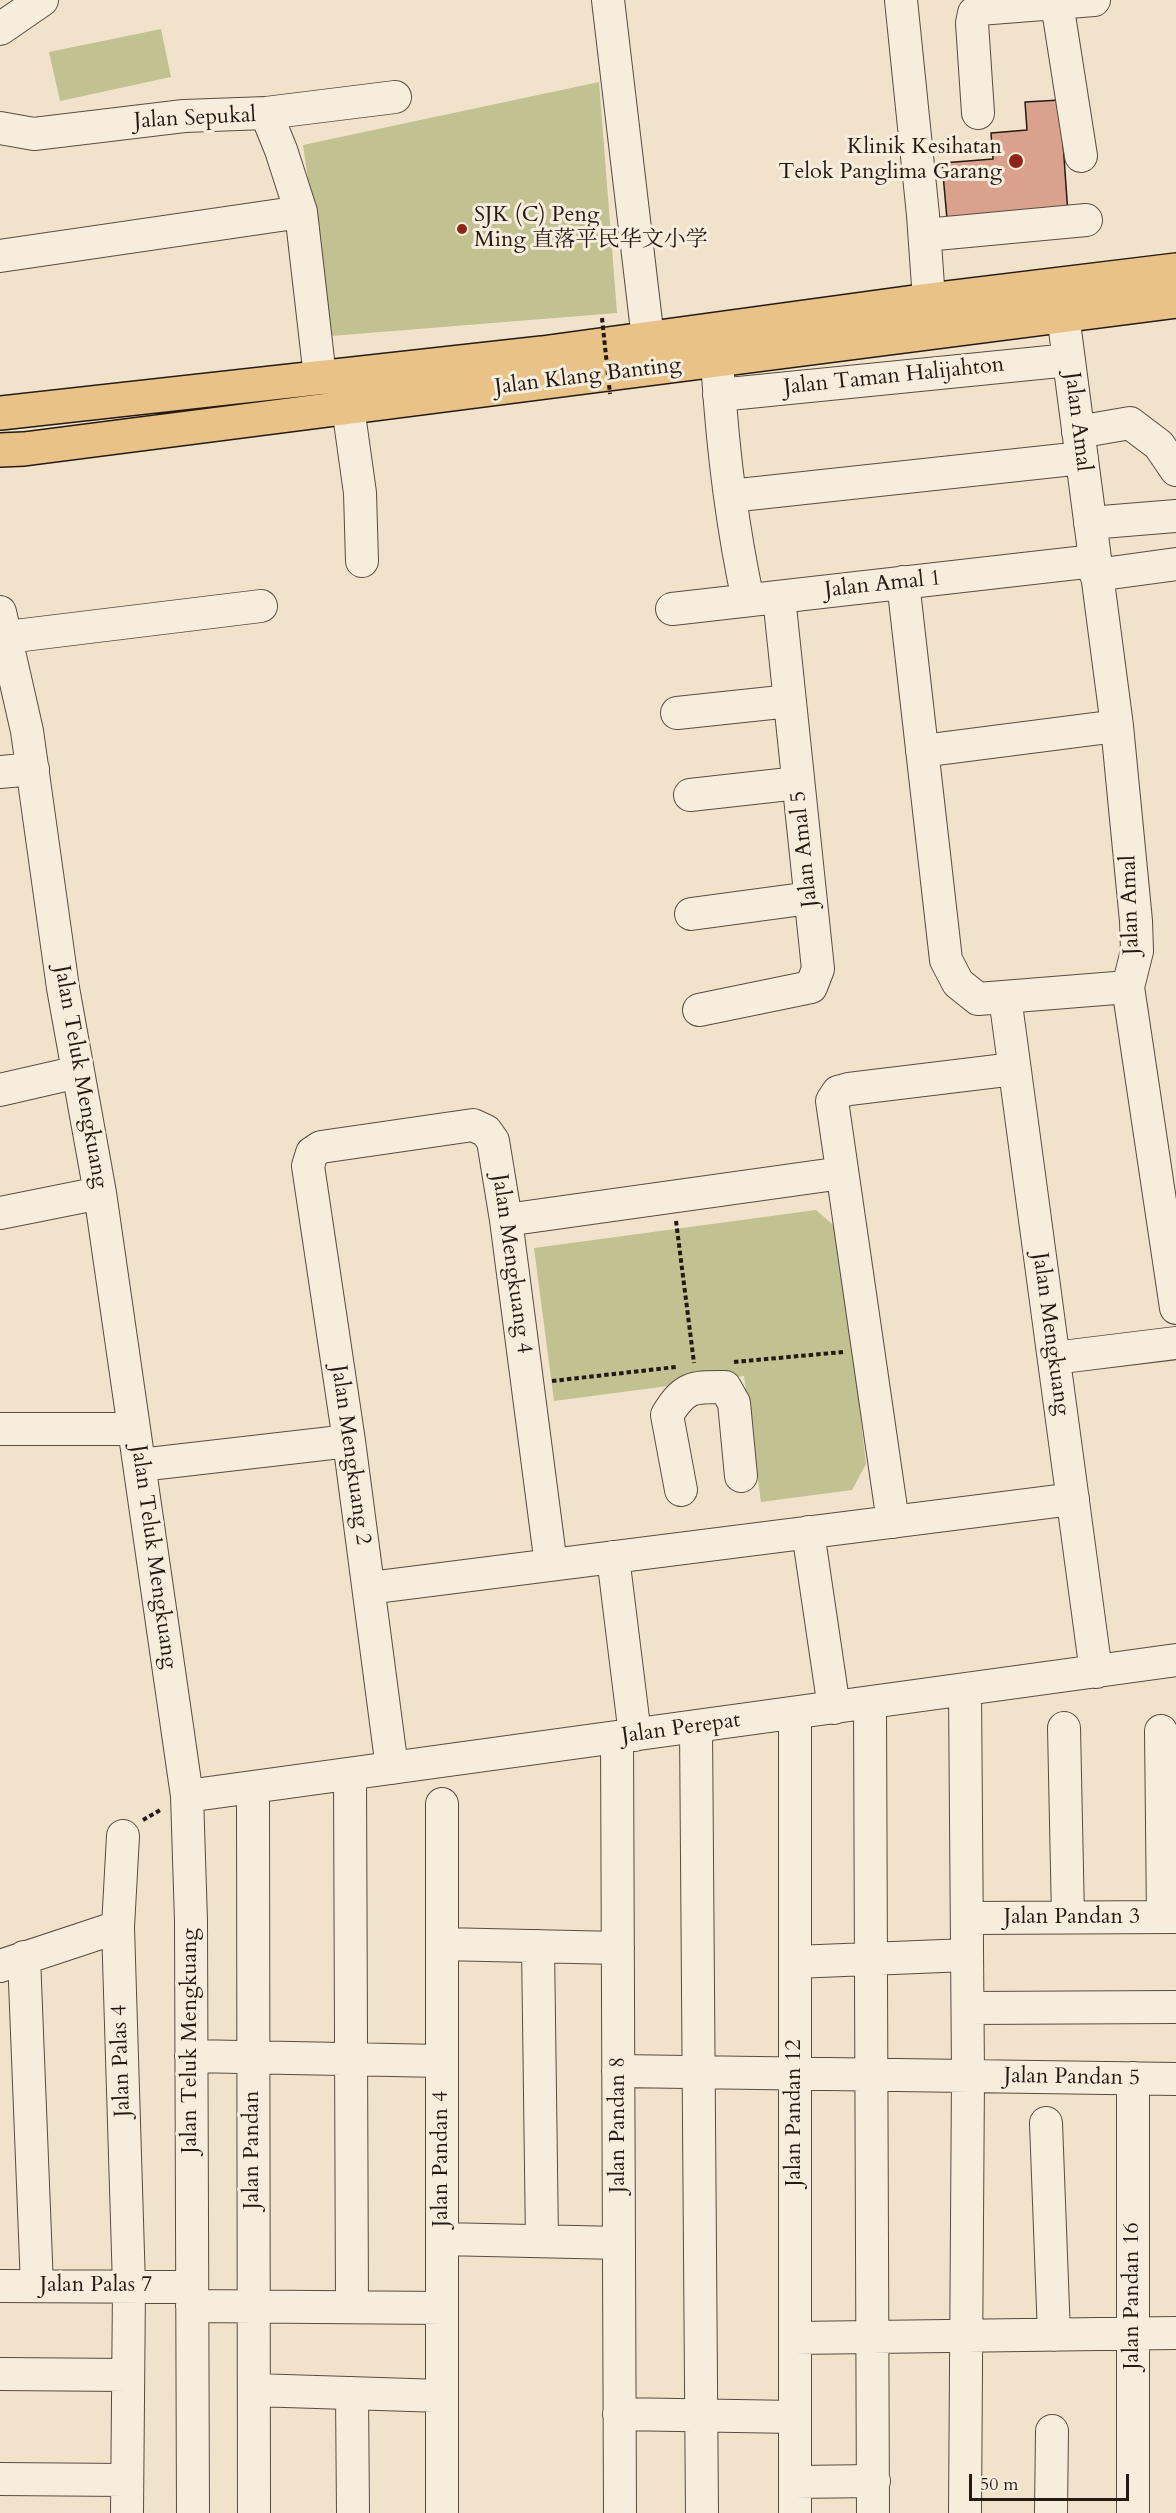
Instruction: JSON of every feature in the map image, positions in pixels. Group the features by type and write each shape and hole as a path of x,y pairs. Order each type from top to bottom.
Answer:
{"highway":[{"name":"Jalan Klang Banting","path":"0,413 542,353 929,300 1176,270"},
{"name":"Jalan Klang Banting","path":"0,450 717,361 1176,301"}],"street":[{"path":"0,29 42,0"},
{"path":"608,0 648,339"},
{"path":"900,0 925,235 929,300"},
{"path":"978,113 972,23 974,13 979,9 1094,0"},
{"path":"1058,3 1081,156"},
{"path":"266,113 395,97"},
{"name":"Jalan Sepukal","path":"0,128 34,134 184,116 266,113 282,150 301,212 320,377"},
{"path":"0,256 301,212"},
{"path":"925,235 1086,220"},
{"name":"Jalan Amal","path":"903,582 946,960 958,983 978,999 1128,987 1137,951 1136,921 1117,726 1063,315"},
{"name":"Jalan Taman Halijahton","path":"719,394 1069,360"},
{"path":"717,361 730,496 738,554 748,600"},
{"path":"348,407 360,493 362,561"},
{"path":"730,496 1080,445 1130,423 1160,445 1176,471"},
{"path":"1090,524 1176,516"},
{"name":"Jalan Amal 1","path":"672,609 903,582 1176,564"},
{"name":"Jalan Amal 5","path":"699,1010 811,987 818,969 779,597"},
{"path":"4,625 261,606"},
{"name":"Jalan Teluk Mengkuang","path":"4,625 33,769 63,988 100,1193 187,1796 191,1910 193,2513"},
{"path":"676,713 790,701"},
{"path":"922,751 1117,726"},
{"path":"0,772 33,769"},
{"path":"690,795 798,783"},
{"path":"691,914 810,898"},
{"path":"1128,987 1176,1308"},
{"name":"Jalan Mengkuang","path":"1005,997 1096,1672"},
{"path":"893,1522 832,1101 838,1092 849,1089 1014,1069"},
{"path":"0,1090 78,1072"},
{"name":"Jalan Mengkuang 4","path":"321,1147 473,1125 486,1131 493,1141 506,1220 551,1565"},
{"name":"Jalan Mengkuang 2","path":"321,1147 312,1153 308,1166 349,1441 392,1768"},
{"path":"506,1220 842,1173"},
{"path":"0,1213 100,1193"},
{"path":"1054,1358 1176,1343"},
{"path":"681,1490 667,1415 679,1395 699,1372 725,1387 734,1403 741,1476"},
{"path":"0,1429 134,1429"},
{"path":"140,1465 349,1441"},
{"path":"369,1588 1073,1499"},
{"path":"808,1532 834,1708"},
{"name":"Jalan Pandan 8","path":"614,1557 626,1736 618,1948 620,2513"},
{"name":"Jalan Perepat","path":"187,1796 1176,1660"},
{"path":"965,1690 968,1918 965,2513"},
{"path":"870,1703 873,2513"},
{"name":"Jalan Pandan 12","path":"795,1713 795,2498"},
{"path":"696,1726 702,2513"},
{"path":"1064,1728 1068,1917"},
{"path":"1161,1731 1169,1917"},
{"path":"350,1774 352,2307"},
{"name":"Jalan Pandan","path":"253,1787 254,2513"},
{"name":"Jalan Pandan 4","path":"442,1804 442,2513"},
{"name":"Jalan Palas 4","path":"123,1836 118,1928 129,2286 127,2513"},
{"name":"Jalan Pandan 3","path":"968,1918 1169,1917"},
{"path":"37,2286 12,1962 118,1928"},
{"path":"442,1944 618,1948"},
{"path":"538,1946 542,2241"},
{"path":"795,1962 968,1955"},
{"path":"968,2008 1176,2007"},
{"path":"191,2056 442,2061"},
{"name":"Jalan Pandan 5","path":"618,2071 1176,2079"},
{"name":"Jalan Pandan 16","path":"1133,2079 1133,2513"},
{"path":"1046,2123 1054,2335"},
{"path":"442,2239 619,2243"},
{"name":"Jalan Palas 7","path":"0,2286 129,2286 254,2306 442,2308"},
{"path":"795,2338 1176,2333"},
{"path":"0,2374 128,2374"},
{"path":"254,2390 442,2396"},
{"path":"352,2393 353,2513"},
{"path":"620,2414 795,2416"},
{"path":"1051,2513 1053,2431"},
{"path":"0,2479 126,2480"},
{"path":"795,2498 874,2481"}],"path":[{"path":"602,318 610,394"},
{"path":"527,1383 699,1372 673,1197"},
{"path":"729,1362 867,1350"},
{"path":"123,1836 140,1821 187,1796"}],"green space":[{"path":"161,29 171,77 60,101 49,52"},
{"path":"599,82 617,313 331,336 303,145"},
{"path":"816,1210 839,1230 866,1464 852,1490 761,1502 744,1376 554,1401 534,1248"}],"building":[{"name":"Klinik Kesihatan Telok Panglima Garang","path":"1060,100 1068,214 947,219 942,163 993,159 991,133 1027,130 1025,102"}],"place":[{"name":"Klinik Kesihatan Telok Panglima Garang","path":"1016,161"},
{"name":"SJK (C) Peng Ming 直落平民华文小学","path":"462,229"}]}
